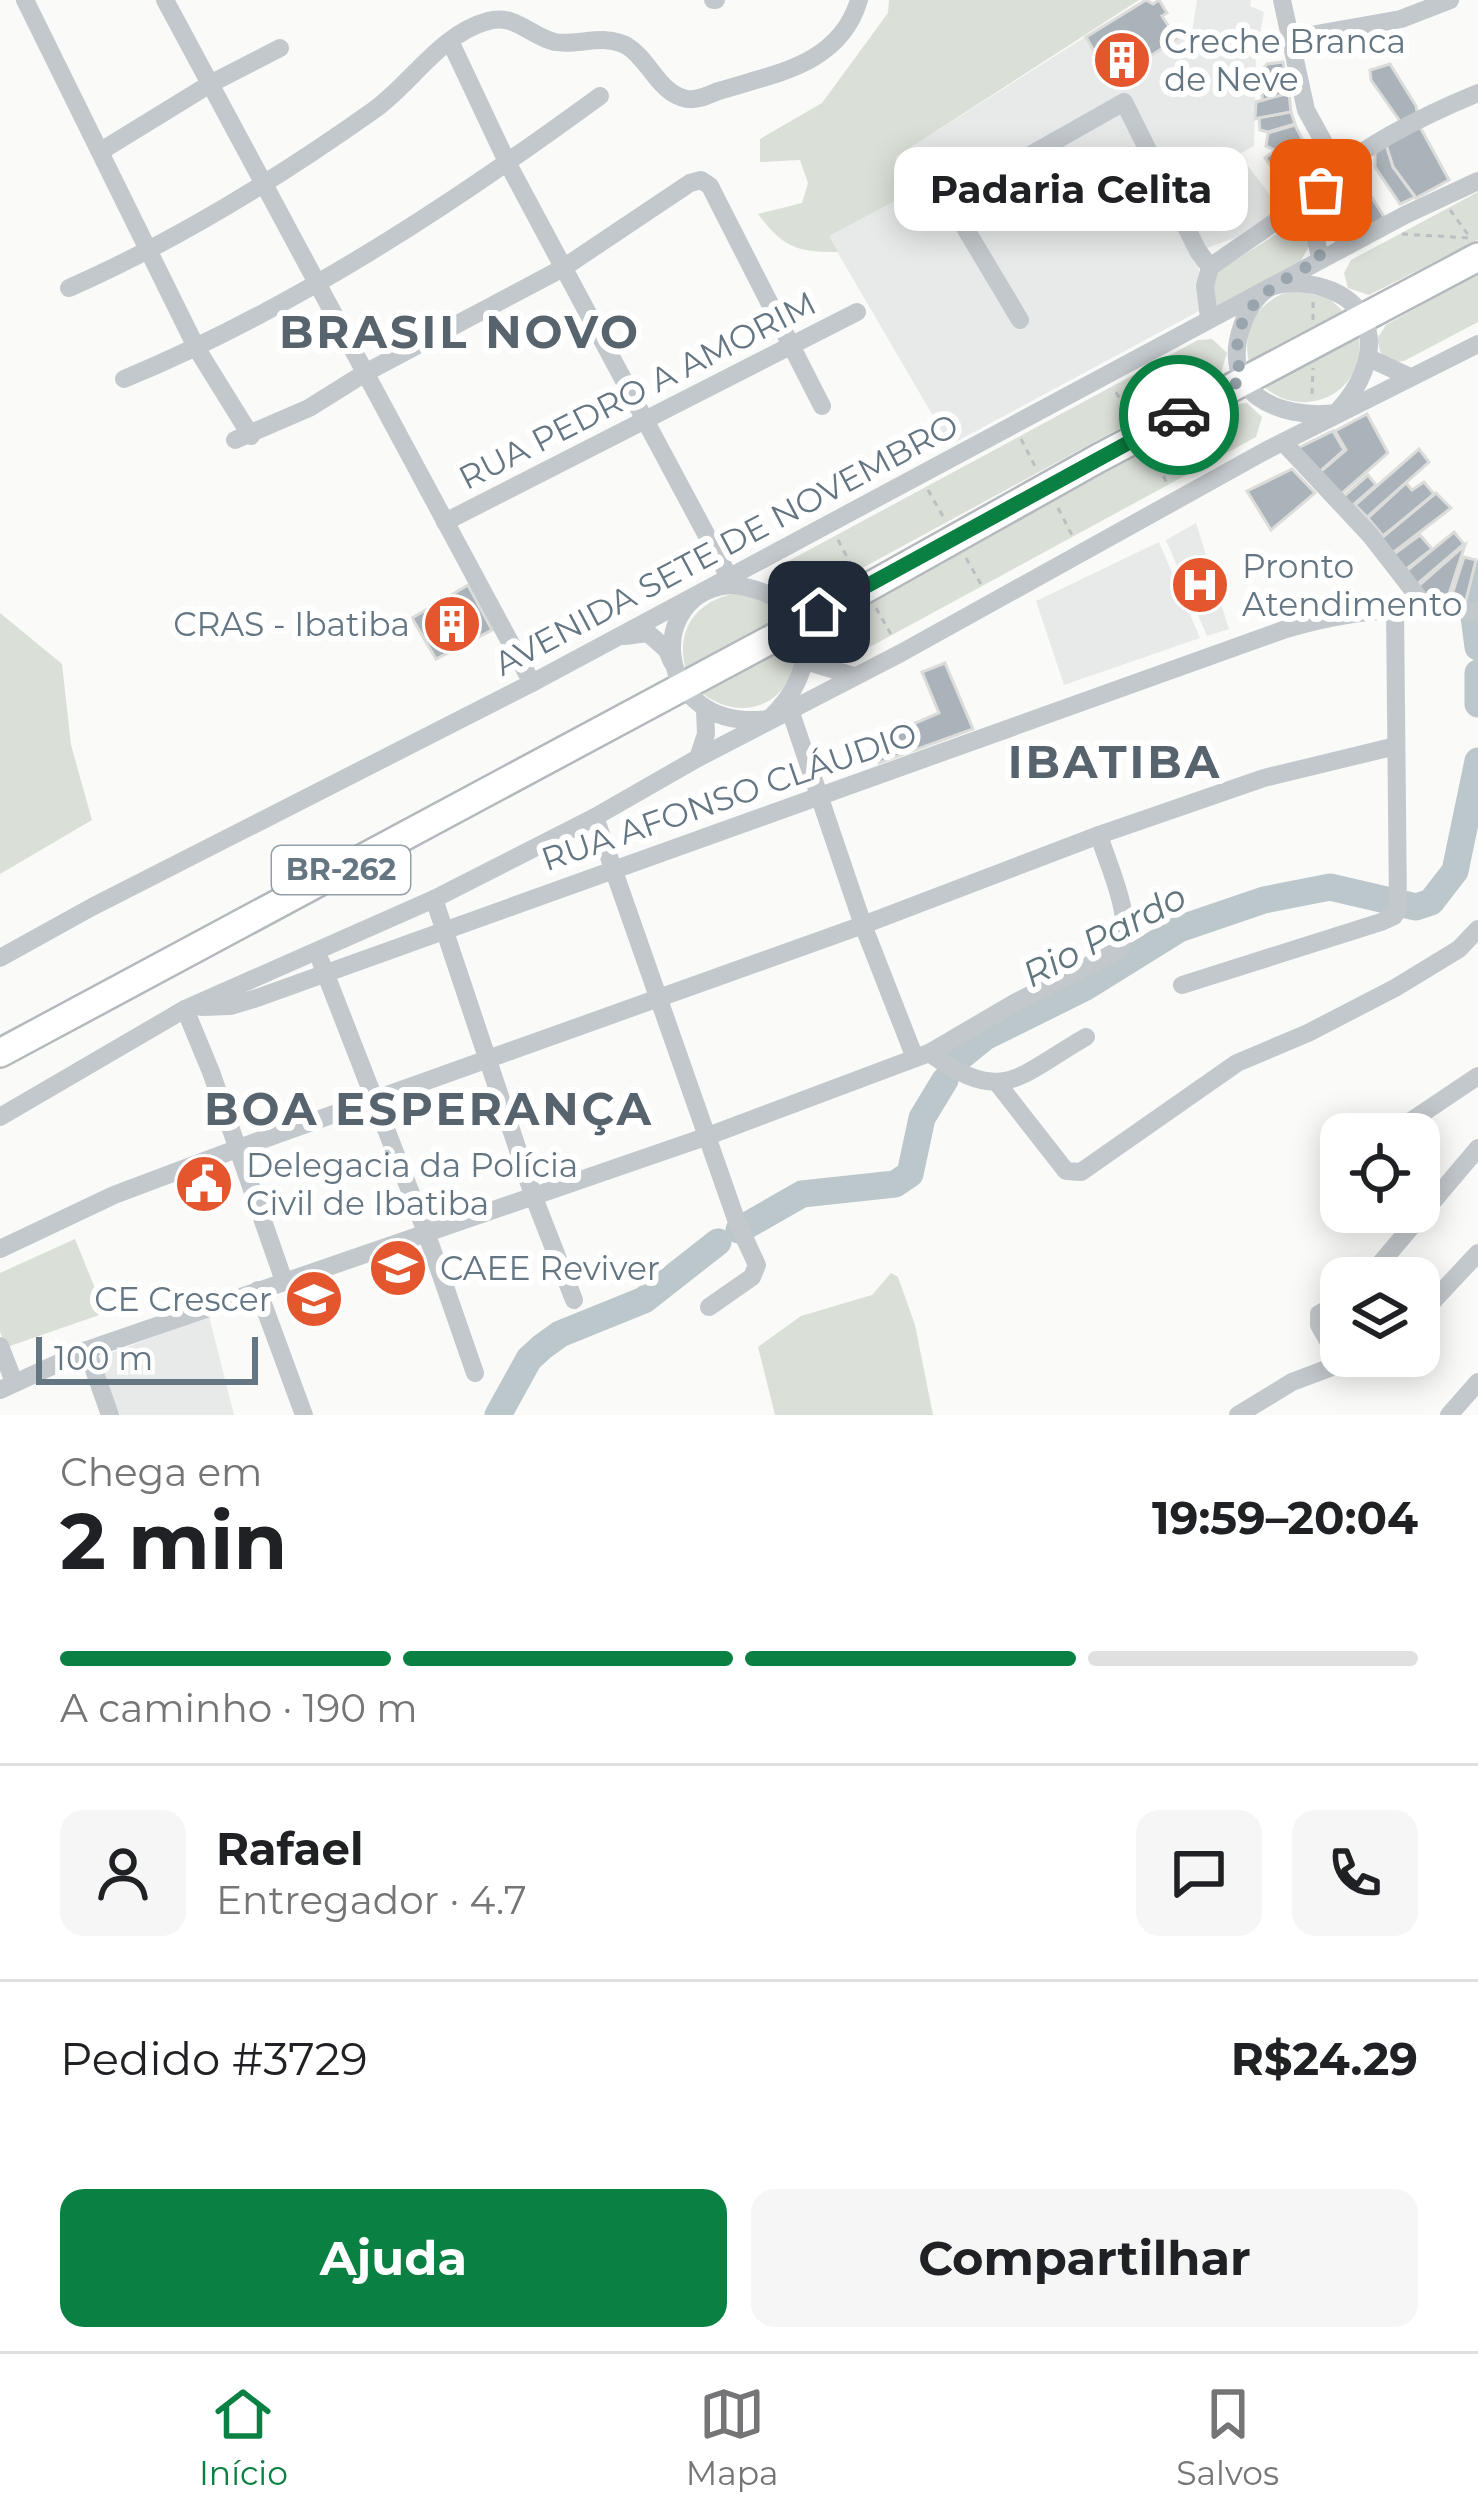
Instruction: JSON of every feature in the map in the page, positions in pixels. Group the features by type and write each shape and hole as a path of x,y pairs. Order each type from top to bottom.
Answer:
{"highway":[{"name":"BR-262","path":"0,1053 677,675 800,622 1363,318 1474,248"}],"street":[{"path":"165,0 532,683"},
{"path":"69,288 148,253 266,186 381,105 450,40 487,21 519,23 554,42 614,40 630,48 676,94 697,98 788,73 829,45 859,0"},
{"path":"1282,0 1311,126 1339,170"},
{"path":"1288,39 1401,19 1450,0"},
{"path":"31,2 148,253 243,438 309,408 365,373 563,268 701,180 710,186 822,406"},
{"path":"450,40 508,164 729,577"},
{"path":"100,151 280,48"},
{"path":"1209,318 1205,286 1210,267 1406,125 1478,93"},
{"path":"124,379 197,349 320,283 508,164 600,96"},
{"path":"1020,320 949,201 1124,102 1210,267"},
{"name":"AVENIDA SETE DE NOVEMBRO","path":"0,958 532,683 1209,318 1478,181"},
{"path":"1321,190 1313,235 1332,259 1339,292 1363,318 1371,358 1361,383 1336,413 1300,415 1276,408 1242,380 1237,356 1247,312 1270,287 1312,284 1339,292"},
{"name":"RUA PEDRO A AMORIM","path":"445,522 856,312"},
{"path":"0,1117 188,1008 434,899 595,817 1274,446 1478,344"},
{"path":"1371,358 1410,376"},
{"path":"1274,446 1276,408"},
{"path":"1274,446 1370,535 1426,607"},
{"path":"772,554 772,596"},
{"path":"614,638 648,633 667,650 677,675 705,710 736,720 769,719 793,693 805,661 800,622 772,596 747,586 707,589 682,614 675,629 677,675"},
{"path":"1182,986 1394,916 1395,608"},
{"name":"RUA AFONSO CLÁUDIO","path":"188,1008 230,1006 1286,629 1352,612 1395,608 1473,612"},
{"path":"805,661 854,676"},
{"path":"698,758 706,734 705,710"},
{"path":"790,710 863,925 933,1059 973,1081 998,1084 1086,1037"},
{"path":"0,1250 114,1195 238,1148 1099,836 1264,778 1396,746"},
{"path":"595,817 757,1265 756,1272 709,1307"},
{"path":"0,1346 7,1386 87,1350 284,1280 933,1059 1029,995 1119,950 1125,939 1121,912 1099,836"},
{"path":"434,899 533,1196 574,1300"},
{"path":"998,1084 1066,1171 1082,1172 1237,1063 1395,988 1459,949 1478,929"},
{"path":"317,952 475,1373"},
{"path":"188,1008 284,1280"},
{"path":"1423,1113 1478,1076"},
{"path":"1386,1257 1478,1148"},
{"path":"1440,1294 1478,1253"},
{"path":"258,1290 304,1415"},
{"path":"87,1350 110,1415"},
{"path":"1242,1414 1292,1382 1320,1372"},
{"path":"1448,1415 1478,1382"},
{"path":"1270,1398 1285,1415"}],"path":[{"path":"1446,205 1474,248"},
{"path":"1394,231 1474,248"},
{"path":"1474,248 1478,238"},
{"path":"1312,284 1313,334"},
{"path":"1312,408 1314,355"}],"shaded area":[{"path":"889,0 1139,0 896,157 895,201 829,236 838,252 792,245 758,214 802,203 808,183 800,160 760,162 760,139 822,103 888,13"},
{"path":"1197,0 1251,0 1250,6 1264,12 1256,55 1254,146 1239,154 1280,208 1235,238 1198,251 1201,310 950,445 828,236 895,201 896,157 1085,37 1111,82 1184,36 1191,38"},
{"path":"1478,192 1478,240 1369,295 1348,288 1344,273 1351,260"},
{"path":"1306,215 1311,243 1299,264 1214,310 1211,295 1217,272"},
{"path":"1478,273 1478,322 1404,361 1381,354 1377,339 1386,325"},
{"path":"1293,290 1329,298 1347,315 1250,366 1247,340 1254,318 1270,301"},
{"path":"1358,331 1354,371 1329,396 1294,401 1259,382"},
{"path":"1212,339 1227,353 1221,373 809,597 794,600 781,592 777,577 783,564 1198,340"},
{"path":"1247,403 1262,417 1256,437 844,661 816,656 812,641 818,628 1233,404"},
{"name":"Pronto Atendimento","path":"1196,523 1229,629 1207,636 1166,540"},
{"path":"1159,542 1200,638 1064,685 1036,601"},
{"path":"732,594 760,600 783,617 686,670 683,643 691,621 707,604"},
{"path":"0,613 62,664 71,745 92,820 0,874"},
{"path":"794,637 795,659 789,678 766,702 732,707 696,688"},
{"path":"75,1239 105,1313 7,1347 0,1332 0,1273"},
{"path":"891,1273 898,1277 915,1325 933,1415 775,1415 758,1347 801,1316 872,1295"},
{"path":"209,1316 234,1415 120,1415 98,1358"}],"building":[{"name":"Creche Branca de Neve","path":"1146,0 1153,4 1159,0 1167,13 1162,16 1177,39 1111,81 1086,37"},
{"path":"1283,62 1289,93 1262,101 1263,69"},
{"path":"1390,64 1416,106 1418,117 1402,124 1371,80 1370,70"},
{"path":"1289,93 1291,112 1255,119 1256,102"},
{"path":"1291,112 1295,124 1260,130 1259,118"},
{"path":"1295,125 1309,152 1278,176 1265,158 1275,150 1266,146 1268,133"},
{"path":"1420,127 1449,180 1416,198 1393,167 1386,145"},
{"path":"1386,145 1393,167 1415,197 1400,204 1375,167 1375,153"},
{"path":"1310,152 1323,173 1322,181 1307,191 1291,166"},
{"path":"1354,169 1384,217 1367,231 1343,204"},
{"path":"1342,205 1366,231 1337,245 1332,230"},
{"path":"1367,414 1388,453 1340,495 1319,473 1346,450 1335,431"},
{"path":"1333,431 1344,450 1318,473 1298,448"},
{"path":"1419,449 1429,462 1367,517 1355,505"},
{"path":"1292,469 1315,493 1271,530 1247,491"},
{"path":"1368,475 1376,485 1352,506 1343,497"},
{"path":"1424,482 1434,494 1383,536 1368,518 1406,483 1412,490"},
{"path":"1436,493 1451,508 1390,555 1378,541"},
{"path":"1454,532 1464,544 1415,586 1404,573"},
{"path":"1420,535 1432,549 1404,571 1390,557"},
{"path":"1465,545 1446,603 1429,600 1416,588"},
{"path":"1464,557 1476,560 1465,604 1450,601"},
{"name":"CRAS - Ibatiba","path":"468,585 492,630 436,659 412,618"},
{"path":"945,663 973,729 879,763 871,742 939,713 922,672"},
{"name":"Delegacia da Polícia Civil de Ibatiba","path":"221,1165 228,1189 186,1203 180,1178"}],"waterway":[{"name":"Rio Pardo","path":"1478,574 1472,601 1478,647"},
{"name":"Rio Pardo","path":"1478,673 1478,704"},
{"name":"Rio Pardo","path":"954,1062 985,1037 1084,988 1179,929 1264,900 1330,887 1416,907 1431,902 1455,871 1478,761"},
{"name":"Rio Pardo","path":"739,1230 802,1194 895,1184 910,1174 922,1118 945,1080"},
{"name":"Rio Pardo","path":"498,1415 529,1359 542,1347 560,1334 644,1300 718,1242"}],"way so far":[{"path":"1179,415 1242,380 1238,344 1247,312 1270,287 1321,259 1313,235 1321,190"}],"place":[{"name":"Creche Branca de Neve","path":"1122,60"},
{"name":"Padaria Celita","path":"1321,190"},
{"name":"Pronto Atendimento","path":"1200,585"},
{"name":"CRAS - Ibatiba","path":"452,624"},
{"name":"Delegacia da Polícia Civil de Ibatiba","path":"204,1184"},
{"name":"CAEE Reviver","path":"398,1268"},
{"name":"CE Crescer","path":"314,1299"}],"district":[{"name":"BRASIL NOVO","path":"460,332"},
{"name":"IBATIBA","path":"1115,762"},
{"name":"BOA ESPERANÇA","path":"429,1109"}],"route":[{"path":"819,612 1179,415"}]}
